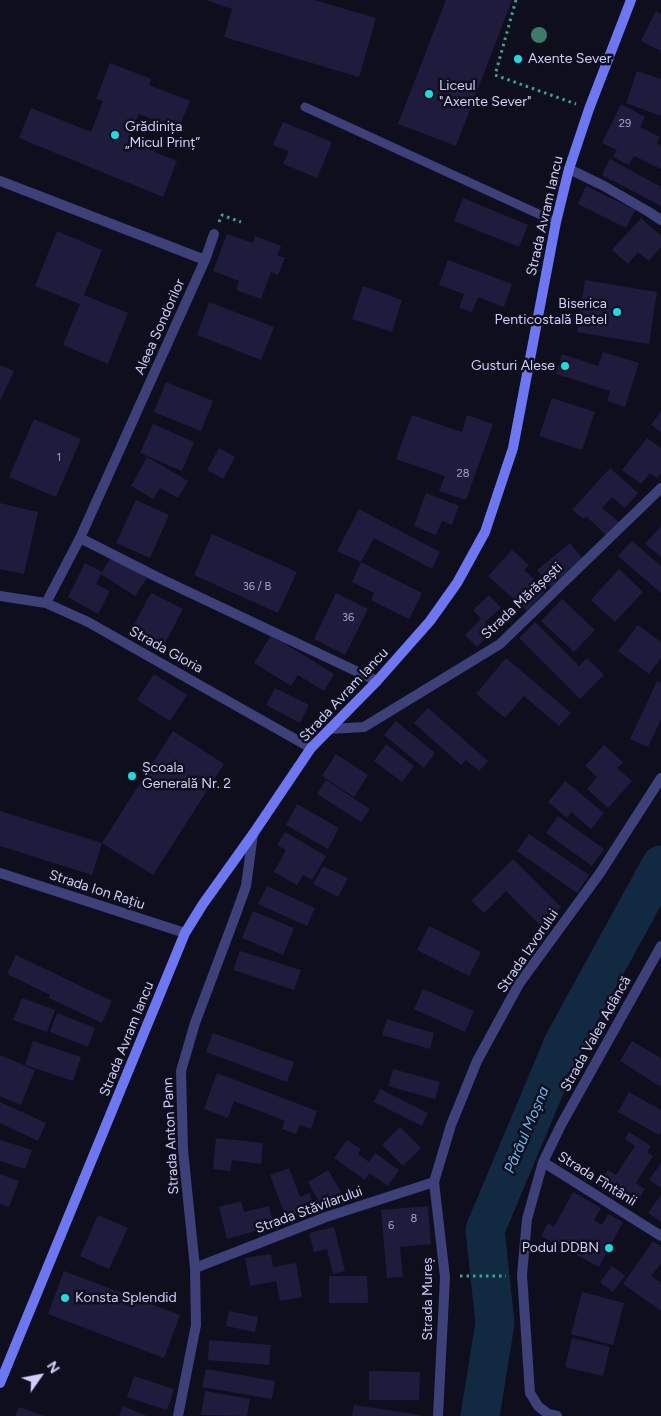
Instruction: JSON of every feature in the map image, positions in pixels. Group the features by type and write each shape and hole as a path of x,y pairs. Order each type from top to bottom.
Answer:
{"main road":[{"name":"Strada Avram Iancu","path":"0,1383 185,933 311,748 377,682 430,621 457,583 485,532 513,448 556,222 569,169 589,109 631,0"}],"street":[{"path":"569,169 604,186 661,220"},
{"path":"0,181 204,260"},
{"name":"Aleea Sondorilor","path":"46,603 80,538 214,234"},
{"name":"Strada Mărășești","path":"330,729 364,727 500,644 661,488"},
{"path":"80,538 159,578 377,682"},
{"name":"Strada Gloria","path":"0,596 46,603 88,622 311,748"},
{"name":"Strada Izvorului","path":"434,1182 451,1125 477,1061 519,984 600,873 661,778"},
{"name":"Strada Anton Pann","path":"178,1416 196,1325 195,1268 183,1150 181,1071 195,1023 246,886 254,834"},
{"name":"Strada Ion Rațiu","path":"0,874 185,933"},
{"name":"Strada Valea Adâncă","path":"556,1416 548,1414 538,1406 530,1393 522,1275 527,1219 543,1162 661,946"},
{"name":"Strada Fîntânii","path":"543,1162 661,1236"},
{"name":"Strada Stăvilarului","path":"195,1268 326,1217 434,1182"},
{"name":"Strada Mureș","path":"434,1182 445,1277 438,1416"}],"lane":[{"path":"305,107 556,222"}],"path":[{"path":"516,0 494,75 589,109"},
{"path":"222,215 241,222"},
{"path":"445,1277 522,1275"}],"building":[{"path":"206,0 314,0 376,18 359,77 224,37 232,9"},
{"path":"446,0 512,0 456,146 398,124"},
{"path":"656,11 661,14 661,51 641,41"},
{"path":"110,63 151,79 149,85 190,101 178,130 139,114 128,141 177,161 163,197 19,138 31,108 91,132 103,101 96,99"},
{"path":"637,71 661,79 661,116 626,103"},
{"path":"621,104 645,117 640,127 660,137 657,143 661,146 661,169 634,156 629,165 613,157 617,150 602,143"},
{"path":"283,122 332,142 317,178 283,164 289,151 273,145"},
{"path":"610,159 661,187 661,206 602,175"},
{"path":"586,186 635,210 626,228 578,204"},
{"path":"463,198 528,225 519,247 454,221"},
{"path":"641,218 661,236 661,247 649,261 638,252 628,264 612,250"},
{"path":"57,231 102,250 84,295 128,313 108,364 63,345 80,304 35,286"},
{"path":"227,234 253,243 255,236 281,246 277,255 285,258 278,275 271,272 261,299 236,290 239,281 213,271"},
{"path":"448,260 512,284 504,307 478,297 472,312 459,308 464,294 439,285"},
{"name":"Biserica Penticostală Betel","path":"585,280 657,292 649,344 577,332"},
{"path":"363,286 402,300 392,332 352,319"},
{"path":"209,302 274,327 261,360 197,335"},
{"path":"603,352 639,363 625,407 607,401 610,391 556,374 562,354 598,366"},
{"path":"0,365 14,371 0,401"},
{"path":"166,382 213,401 201,431 154,412"},
{"path":"552,398 595,412 582,450 539,436"},
{"path":"661,411 661,432 651,425"},
{"path":"412,415 462,432 467,415 493,424 466,500 439,491 445,476 396,459"},
{"path":"34,419 81,439 56,497 9,477"},
{"path":"153,424 194,442 182,471 140,453"},
{"path":"647,438 661,448 661,473 657,478 650,473 641,484 622,470"},
{"path":"219,448 235,457 223,479 207,470"},
{"path":"147,457 188,481 178,498 160,488 153,499 131,486"},
{"path":"610,468 638,493 625,508 612,497 602,508 619,522 607,536 586,516 583,519 572,510"},
{"path":"426,493 459,506 452,525 442,521 436,535 414,526"},
{"path":"136,500 169,515 150,558 116,543"},
{"path":"0,503 38,512 24,574 0,569"},
{"path":"359,509 440,552 432,569 374,538 361,562 337,551"},
{"path":"661,526 661,557 645,544"},
{"path":"212,534 297,572 278,613 194,575"},
{"path":"632,541 661,566 661,593 618,556"},
{"path":"570,543 584,560 551,588 537,570"},
{"path":"512,550 529,565 524,570 546,590 527,611 488,576"},
{"path":"112,556 147,578 135,596 101,574 96,584 110,591 98,614 68,597 85,563 102,572"},
{"path":"361,562 422,593 409,619 371,600 374,593 352,582"},
{"path":"619,569 643,592 615,622 591,600"},
{"path":"151,593 183,609 163,647 131,630"},
{"path":"336,593 368,609 345,655 314,639"},
{"path":"489,595 501,608 485,622 494,631 477,647 465,635 481,619 473,610"},
{"path":"562,599 595,630 574,652 541,621"},
{"path":"535,622 579,666 587,658 604,675 580,699 519,638"},
{"path":"638,625 661,642 661,658 649,674 618,651"},
{"path":"271,635 334,674 324,691 298,675 291,686 254,663"},
{"path":"506,658 571,713 559,726 524,696 505,718 476,694"},
{"path":"154,674 187,695 170,721 137,700"},
{"path":"657,681 661,683 661,719 648,747 630,739"},
{"path":"275,688 309,705 300,723 266,705"},
{"path":"428,708 488,761 479,771 466,760 461,765 414,723"},
{"path":"396,721 435,753 424,768 384,735"},
{"path":"173,731 224,764 153,875 102,843"},
{"path":"386,744 414,766 402,782 374,761"},
{"path":"604,745 623,762 617,768 632,781 608,808 587,789 597,777 585,766"},
{"path":"336,754 368,775 354,797 322,776"},
{"path":"326,780 370,809 361,822 317,794"},
{"path":"565,781 604,813 591,829 571,812 567,818 548,802"},
{"path":"297,804 339,828 328,849 286,825"},
{"path":"0,811 102,843 92,875 0,846"},
{"path":"558,816 604,849 592,866 546,833"},
{"path":"285,832 326,856 312,880 303,875 297,885 274,872 286,850 277,845"},
{"path":"529,834 589,875 577,893 517,851"},
{"path":"513,859 561,907 542,927 506,891 484,913 471,901"},
{"path":"323,866 348,878 338,897 313,884"},
{"path":"267,886 315,908 307,926 258,904"},
{"path":"253,911 294,928 283,955 242,938"},
{"path":"429,926 481,952 469,976 417,950"},
{"path":"240,951 301,970 294,990 233,970"},
{"path":"16,955 112,1001 102,1023 49,998 50,995 7,974"},
{"path":"423,989 474,1011 465,1032 414,1009"},
{"path":"22,998 55,1010 47,1032 13,1020"},
{"path":"57,1013 95,1028 88,1047 50,1032"},
{"path":"387,1019 434,1033 430,1049 382,1035"},
{"path":"213,1033 294,1062 287,1082 206,1052"},
{"path":"33,1041 81,1057 73,1081 25,1065"},
{"path":"632,1041 661,1058 661,1087 620,1061"},
{"path":"0,1055 35,1070 21,1105 0,1096"},
{"path":"393,1069 440,1082 435,1099 388,1086"},
{"path":"217,1073 317,1111 311,1129 300,1125 296,1134 282,1129 285,1121 234,1101 228,1118 204,1109"},
{"path":"380,1089 428,1113 422,1126 374,1102"},
{"path":"629,1092 661,1110 661,1132 659,1135 618,1112"},
{"path":"0,1102 46,1123 38,1141 0,1123"},
{"path":"400,1127 421,1148 403,1166 382,1145"},
{"path":"629,1132 651,1146 647,1152 653,1156 636,1183 645,1189 633,1208 598,1186 608,1170 616,1175 635,1146 625,1139"},
{"path":"216,1138 263,1143 261,1164 232,1160 230,1171 213,1169"},
{"path":"0,1140 32,1150 25,1169 0,1161"},
{"path":"347,1140 361,1149 358,1154 369,1162 375,1153 399,1170 388,1186 369,1173 365,1180 334,1158"},
{"path":"661,1163 661,1188 649,1180"},
{"path":"289,1168 300,1197 309,1193 316,1210 287,1221 270,1175"},
{"path":"328,1170 343,1195 322,1207 308,1182"},
{"path":"0,1174 19,1181 9,1207 0,1204"},
{"path":"573,1192 601,1208 594,1220 602,1225 608,1214 623,1222 599,1267 541,1236 548,1223 554,1227"},
{"path":"661,1195 661,1222 648,1213"},
{"path":"241,1201 244,1212 269,1206 274,1226 227,1239 219,1207"},
{"path":"428,1206 431,1244 400,1247 403,1277 387,1278 381,1210"},
{"path":"98,1215 128,1228 109,1269 80,1256"},
{"path":"334,1227 345,1271 333,1274 327,1249 314,1252 309,1233"},
{"path":"653,1241 661,1247 661,1263 651,1276 661,1283 661,1311 623,1284"},
{"path":"271,1254 273,1267 296,1263 302,1297 280,1301 276,1281 250,1286 245,1258"},
{"path":"612,1266 625,1276 613,1292 600,1282"},
{"path":"64,1271 180,1315 164,1358 48,1314"},
{"path":"329,1276 367,1276 368,1303 329,1303"},
{"path":"582,1292 624,1303 613,1345 571,1334"},
{"path":"229,1311 258,1317 255,1332 226,1326"},
{"path":"572,1338 610,1347 603,1376 565,1367"},
{"path":"209,1340 271,1345 269,1365 208,1360"},
{"path":"206,1369 275,1381 272,1399 202,1387"},
{"path":"369,1371 420,1372 419,1400 369,1400"},
{"path":"134,1376 174,1389 167,1410 127,1397"},
{"path":"205,1391 250,1399 247,1416 201,1415"},
{"path":"354,1405 421,1415 421,1416 352,1416"},
{"path":"123,1406 147,1416 119,1416"},
{"path":"19,1407 44,1416 15,1416"}],"waterway":[{"name":"Pârâul Moșna","path":"480,1416 495,1323 485,1230 564,1042 661,865"}],"place":[{"name":"Axente Sever","path":"518,59"},
{"name":"Liceul \"Axente Sever\"","path":"429,94"},
{"name":"Grădinița „Micul Prinț”","path":"115,135"},
{"name":"Biserica Penticostală Betel","path":"617,312"},
{"name":"Gusturi Alese","path":"565,366"},
{"name":"Școala Generală Nr. 2","path":"132,776"},
{"name":"Podul DDBN","path":"609,1248"},
{"name":"Konsta Splendid","path":"65,1298"}]}
